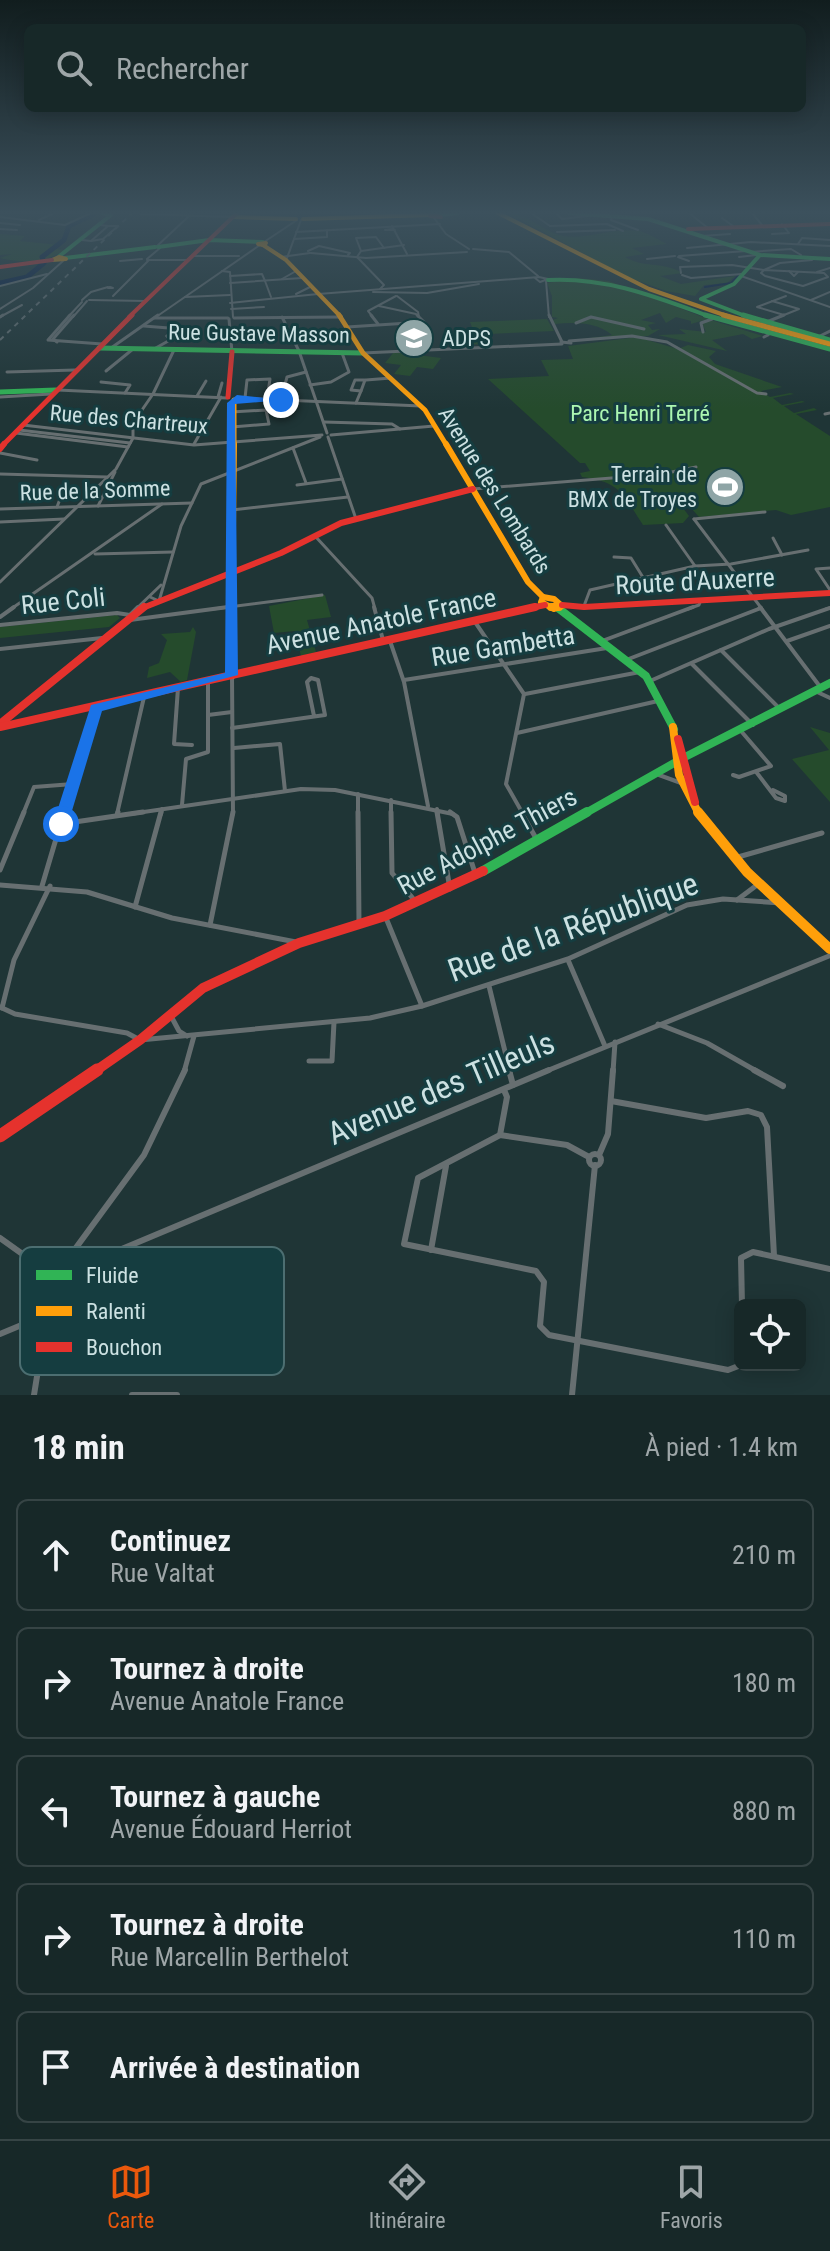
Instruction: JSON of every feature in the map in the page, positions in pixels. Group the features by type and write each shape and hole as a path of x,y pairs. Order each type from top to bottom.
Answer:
{"street":[{"path":"37,278 42,280"},
{"path":"0,291 0,286 37,278"},
{"path":"127,278 120,285 99,289 48,340 103,345 142,326 209,278"},
{"path":"113,296 129,278"},
{"path":"37,460 0,451 53,392 170,278"},
{"path":"210,925 234,798 230,278"},
{"path":"264,278 271,298"},
{"name":"Avenue des Lombards","path":"303,278 341,317 363,353 421,406 437,426 528,582 544,601"},
{"path":"377,278 384,285 377,290"},
{"path":"377,290 394,295 560,278"},
{"path":"563,278 615,281 712,319 766,336 830,344"},
{"path":"627,278 649,289 742,321 830,344"},
{"path":"739,278 732,285 701,299 764,323 818,337 830,344"},
{"path":"754,278 788,295 830,307"},
{"path":"773,278 803,286 825,278"},
{"path":"230,283 282,279"},
{"path":"0,307 42,280"},
{"path":"230,303 269,301 271,298 316,293 541,280"},
{"path":"541,280 549,319 562,343"},
{"path":"809,301 830,292"},
{"path":"296,296 316,293"},
{"path":"183,297 230,295"},
{"path":"378,324 368,311 394,295"},
{"path":"347,327 424,322 394,295"},
{"path":"751,309 788,295"},
{"path":"86,300 145,302"},
{"path":"764,323 799,309 772,301"},
{"path":"0,317 22,305"},
{"path":"378,306 416,314"},
{"path":"231,316 264,307"},
{"path":"757,307 784,315"},
{"path":"282,317 299,352 356,519"},
{"path":"153,318 341,317"},
{"path":"576,323 591,317 644,329"},
{"path":"703,332 702,322 712,319"},
{"name":"Rue Gustave Masson","path":"142,326 181,329 167,336 171,340 154,349"},
{"path":"818,337 829,330"},
{"path":"649,338 654,334"},
{"path":"559,335 569,342"},
{"path":"363,353 562,343 630,336 674,345 757,393 766,394"},
{"name":"Rue Gustave Masson","path":"103,345 133,349 363,353"},
{"path":"106,371 133,349"},
{"path":"98,506 133,438 133,423 153,394 174,350"},
{"path":"310,385 339,378 349,372 342,353"},
{"path":"7,372 75,370"},
{"path":"281,400 287,377 306,372"},
{"path":"339,378 391,378"},
{"path":"194,445 247,380 270,379 267,399"},
{"path":"355,380 351,390 361,391"},
{"path":"356,403 365,380"},
{"path":"197,396 206,381"},
{"path":"101,382 130,385 125,393"},
{"path":"222,383 230,399 266,410 269,424 232,427"},
{"path":"0,394 125,393 421,406"},
{"path":"825,414 830,413"},
{"path":"323,422 392,424 400,429 437,426"},
{"path":"19,429 129,445"},
{"name":"Rue des Chartreux","path":"19,429 194,445 400,429"},
{"path":"156,598 201,484 326,435"},
{"path":"292,448 306,483"},
{"path":"0,727 102,638 156,598 171,596 232,573 356,519 473,489 662,474 696,467"},
{"path":"0,582 116,469"},
{"path":"0,474 107,477"},
{"path":"297,485 342,479"},
{"path":"57,507 63,491"},
{"path":"232,510 348,497"},
{"name":"Rue de la Somme","path":"0,509 192,503"},
{"path":"0,617 162,504"},
{"path":"765,512 694,519 786,641 818,690 830,698"},
{"path":"0,522 64,519"},
{"path":"666,525 695,566"},
{"path":"315,536 372,598 404,680 428,806"},
{"path":"773,538 782,555"},
{"path":"584,607 588,591 695,566 728,564 808,550"},
{"path":"92,554 173,552"},
{"path":"614,557 631,558 644,579"},
{"path":"830,568 816,569 830,591"},
{"path":"0,576 7,575"},
{"path":"822,578 830,577"},
{"path":"156,598 163,583"},
{"name":"Route d'Auxerre","path":"560,607 830,591"},
{"name":"Rue Coli","path":"0,625 117,613 128,617 233,609 322,595"},
{"path":"544,601 551,597 650,681 673,727 681,783"},
{"name":"Rue Gambetta","path":"404,680 604,645 699,605 701,600"},
{"name":"Avenue Anatole France","path":"0,727 144,697 544,601"},
{"path":"626,660 761,608"},
{"path":"650,681 775,627 830,608"},
{"path":"473,620 524,694 506,784 537,840"},
{"path":"786,641 830,626"},
{"path":"0,649 102,638"},
{"path":"721,650 781,710"},
{"path":"692,663 753,725"},
{"path":"524,694 640,672"},
{"path":"232,728 325,715 318,680 311,678 307,682 314,716"},
{"path":"182,806 186,759 208,752 208,681"},
{"name":"Rue Adolphe Thiers","path":"0,885 50,886 299,943 385,916 450,889 652,775 830,683"},
{"path":"178,688 174,744 192,745"},
{"path":"117,815 144,697"},
{"path":"517,733 661,701"},
{"path":"42,886 96,708"},
{"path":"208,715 232,712"},
{"path":"733,775 739,777 757,773 771,766 741,731"},
{"path":"233,748 280,744 285,791"},
{"path":"679,761 696,805"},
{"path":"757,773 773,790"},
{"path":"652,775 668,776 681,783 738,857 830,954"},
{"path":"0,870 34,787 40,784 73,784"},
{"path":"61,824 285,791 318,789 358,794 428,806 457,817 476,876"},
{"path":"358,794 359,925"},
{"path":"391,800 392,873 417,903"},
{"path":"135,907 162,809"},
{"path":"437,809 450,889"},
{"path":"738,857 822,833"},
{"name":"Rue de la République","path":"737,900 761,882"},
{"path":"50,886 14,960 1,1007 127,1033 140,1040"},
{"name":"Rue de la République","path":"140,1040 334,1022 422,1006 568,959 687,905 737,900 783,903"},
{"path":"385,916 422,1006"},
{"path":"0,1136 140,1040 203,988 299,943"},
{"name":"Avenue des Tilleuls","path":"127,1247 830,954"},
{"path":"568,959 605,1046"},
{"path":"489,986 513,1085"},
{"path":"77,1247 147,1154 190,1060 192,1036 171,1021 171,1012"},
{"path":"309,1061 332,1061 334,1022"},
{"path":"658,1024 707,1043 783,1086"},
{"path":"595,1165 602,1161 599,1155 608,1134 615,1042"},
{"path":"500,1135 507,1097 503,1090"},
{"path":"611,1101 706,1118 748,1111 761,1115 767,1127 774,1256"},
{"path":"572,1395 579,1341 595,1165 589,1157 567,1145 500,1135 418,1178 404,1244 536,1271 544,1282 540,1326 549,1335 579,1341 728,1370 734,1368"},
{"path":"589,1157 599,1155"},
{"path":"431,1250 446,1164"},
{"path":"0,1238 20,1252"},
{"path":"742,1299 741,1258 753,1252 830,1269"},
{"path":"0,1334 20,1326"},
{"path":"34,1395 37,1375"},
{"path":"132,1395 177,1395"}],"green space":[{"path":"576,278 609,281 708,319 691,324 691,321 676,317 666,323 660,313 641,320 656,323 648,325 652,330 660,329 648,336 583,339 612,335 592,325 555,324 553,320 558,318 552,317 552,296 547,283"},
{"path":"631,278 666,278 681,284 733,278 727,283 704,285 695,296 666,291"},
{"path":"547,319 554,331 489,334 493,344 449,345 461,330 474,332 470,322"},
{"path":"711,320 763,336 752,339 743,334 712,340 727,351 658,335 686,334 679,329 706,332 702,323"},
{"name":"Parc Henri Terré","path":"637,337 678,349 688,345 716,351 709,357 715,364 782,387 761,391 770,397 794,394 773,398 782,405 805,402 784,406 794,413 817,410 796,414 830,436 830,507 791,515 776,510 699,517 678,493 664,502 683,508 689,516 683,523 643,525 619,491 605,482 582,477 580,473 590,471 585,463 580,463 488,379 549,376 541,360 573,359 568,346"},
{"path":"394,352 441,358 433,369 417,367 410,376 394,374 401,365 385,363"},
{"path":"325,595 331,617 307,620 316,652 301,656 295,631 274,633 269,606"},
{"path":"117,615 120,618 109,627 0,638 0,627"},
{"path":"193,627 196,632 187,680 181,682 170,672 147,678 149,667 159,663 167,640 161,634 190,632"},
{"path":"810,727 830,733 830,802 792,759 829,750"}],"waterway":[{"path":"0,283 22,278"},
{"path":"705,287 731,283 736,278"}],"railway":[{"path":"0,340 64,278"}],"traffic: fast":[{"path":"739,278 734,284 701,299 760,322 830,340"},
{"path":"548,280 594,280 616,284 735,325 830,349"},
{"path":"99,348 363,353"},
{"path":"0,392 56,390"},
{"path":"558,608 646,676 674,729"},
{"path":"483,871 683,758 830,683"}],"traffic: slow":[{"path":"303,278 341,317 363,353 425,410 528,582 543,597"},
{"path":"627,278 722,315 830,344"},
{"path":"232,675 234,400"},
{"path":"543,597 554,599 562,606 554,609 541,602 543,597"},
{"path":"673,727 681,782 709,828 747,872 830,949"}],"traffic: jam":[{"path":"0,449 75,370 170,278"},
{"path":"228,397 232,352"},
{"path":"0,724 130,615 148,605 281,553 341,523 473,489"},
{"path":"562,605 584,607 830,593"},
{"path":"0,727 545,605"},
{"path":"678,739 695,802"},
{"path":"0,1136 140,1040 203,988 299,943 385,916 450,889 483,871"}],"place":[{"name":"ADPS","path":"414,338"},
{"name":"Terrain de BMX de Troyes","path":"725,487"}],"route":[{"path":"61,824 96,708 232,675 231,403 237,398 281,400"}]}
